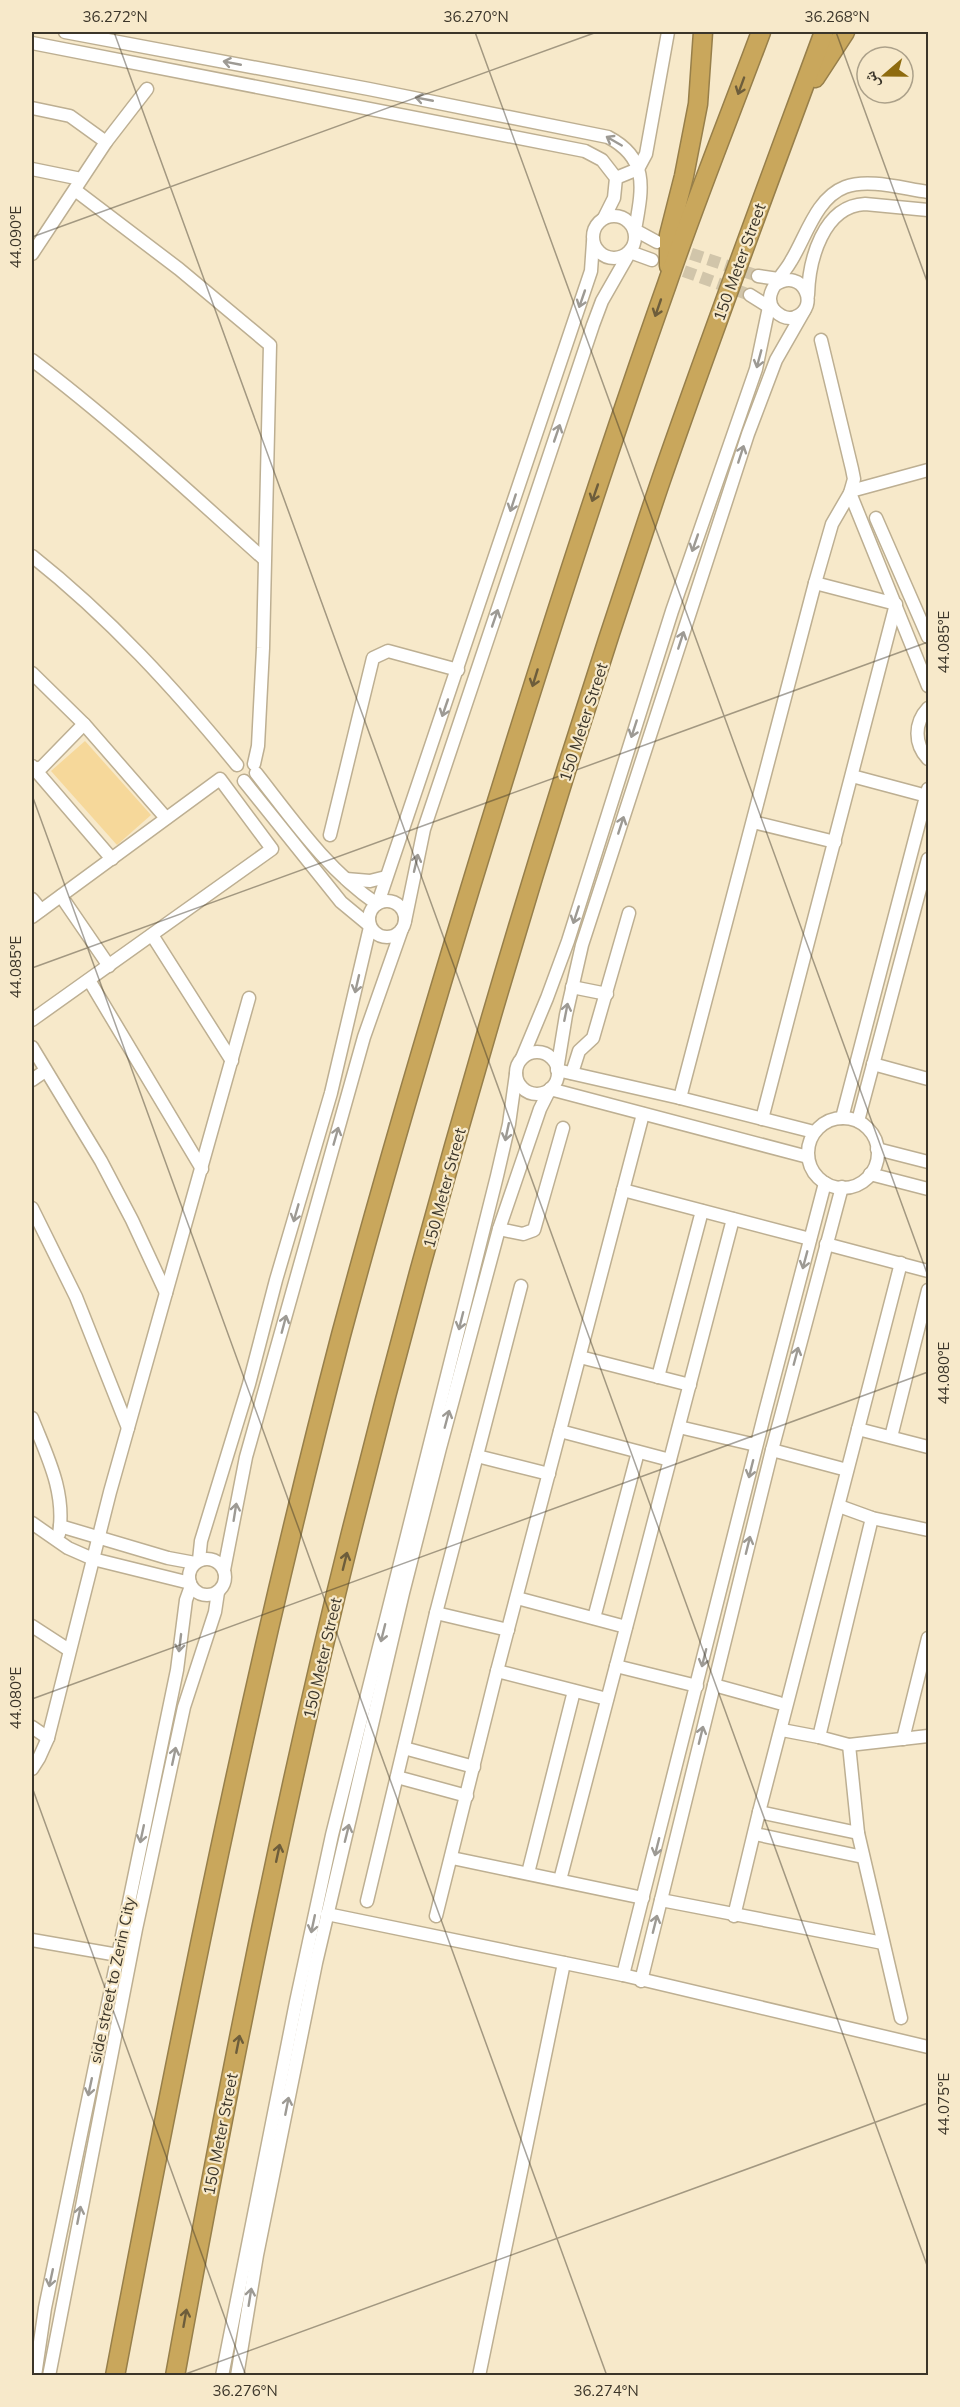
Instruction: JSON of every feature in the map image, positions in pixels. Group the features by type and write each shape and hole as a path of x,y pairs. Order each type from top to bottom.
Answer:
{"highway":[{"path":"669,278 669,235 684,176 698,104 703,32"},
{"path":"115,2376 171,2078 220,1841 293,1526 343,1330 417,1062 565,581 669,278 761,32"},
{"name":"150 Meter Street","path":"175,2376 204,2215 262,1926 316,1682 351,1534 452,1157 573,749 646,525 750,230 824,32"},
{"path":"796,108 845,32"}],"street":[{"path":"32,1523 57,1541 93,1559 190,1585 204,1595 218,1592 225,1579 224,1570 246,1457 364,1037 403,925 424,829 593,325 602,301 635,241 640,197 638,169 626,149 608,137 65,32"},
{"path":"616,178 638,169 646,154 668,32"},
{"path":"32,43 585,151 602,160 616,178 614,198 604,218 596,226 591,271 458,670 378,903 370,911 370,927 331,1093 197,1561 190,1570 190,1585"},
{"path":"160,69 166,51"},
{"path":"32,254 106,141 147,89"},
{"path":"32,108 70,116 106,141"},
{"path":"32,169 78,184 270,345 258,746 252,779 244,780"},
{"path":"222,2376 243,2260 332,1835 497,1176 509,1124 516,1074 568,941 672,611 756,369 771,306 772,290 780,282 822,205 841,189 864,184 928,192"},
{"path":"237,2376 259,2244 327,1914 437,1459 499,1229 540,1109 556,1080 572,987 582,945 748,434 776,360 806,305 808,280 817,245 830,223 841,211 854,204 928,210"},
{"path":"604,218 616,216 622,218 635,230 657,242"},
{"path":"594,242 596,248 607,257 621,257 630,252 652,260"},
{"path":"750,295 788,318 799,315 806,305 807,292 798,282 780,282 758,276"},
{"path":"680,1098 832,524 851,492 854,478 821,340"},
{"path":"32,360 75,392 264,559"},
{"path":"851,492 928,470"},
{"path":"851,492 928,686"},
{"path":"876,518 928,637"},
{"path":"32,556 117,630 183,698 237,765 236,773 341,902 378,935 388,937 398,933 403,925 399,906 389,901 378,903 342,877 315,847 255,768 245,760 237,765"},
{"path":"816,583 896,604"},
{"path":"762,1119 896,604"},
{"path":"330,835 373,658 388,651 458,670"},
{"path":"32,673 84,724 166,818"},
{"path":"928,708 920,719 917,735 920,746 928,759"},
{"path":"33,767 42,767 84,724"},
{"path":"33,767 112,859"},
{"path":"842,1118 928,793 852,776"},
{"path":"32,899 36,913 220,779 272,849 32,1020"},
{"path":"753,822 835,842"},
{"path":"858,1121 928,859"},
{"path":"342,877 355,881 370,881 386,877"},
{"path":"61,896 109,966"},
{"path":"572,1073 579,1051 593,1038 629,913"},
{"path":"152,935 232,1062"},
{"path":"89,980 202,1169"},
{"path":"572,987 607,994"},
{"path":"32,1769 48,1738 128,1428 249,998"},
{"path":"32,1047 101,1161 166,1293"},
{"path":"522,1058 533,1053 546,1055 555,1064 557,1070"},
{"path":"873,1064 928,1079"},
{"path":"557,1070 814,1132"},
{"path":"32,1080 45,1071"},
{"path":"516,1074 520,1086 526,1091 538,1094 550,1089 808,1157"},
{"path":"436,1916 497,1671 643,1114"},
{"path":"842,1118 858,1121 869,1131 877,1149 876,1163 870,1174 856,1185 842,1187 825,1183 814,1173 808,1157 808,1146 814,1132 829,1121 842,1118"},
{"path":"499,1229 523,1234 534,1230 563,1128"},
{"path":"877,1149 928,1162"},
{"path":"870,1174 928,1189"},
{"path":"623,1975 756,1445 825,1183"},
{"path":"640,1981 772,1450 842,1187"},
{"path":"623,1190 810,1239"},
{"path":"32,1208 76,1297 99,1350 128,1428"},
{"path":"658,1377 702,1211"},
{"path":"560,1880 734,1219"},
{"path":"826,1244 928,1271"},
{"path":"735,1916 759,1812 902,1263"},
{"path":"368,1901 436,1613 521,1286"},
{"path":"891,1437 928,1290"},
{"path":"580,1356 690,1386"},
{"path":"765,1412 781,1417"},
{"path":"32,1418 59,1489 60,1526 57,1541"},
{"path":"679,1427 756,1445"},
{"path":"858,1429 928,1447"},
{"path":"560,1431 670,1460"},
{"path":"772,1450 848,1470"},
{"path":"594,1618 638,1452"},
{"path":"477,1456 549,1474"},
{"path":"839,1506 872,1518 928,1530"},
{"path":"819,1737 872,1518"},
{"path":"60,1526 168,1558 214,1560 224,1570"},
{"name":"side street to Zerin City","path":"35,2376 45,2308 177,1670 190,1585"},
{"name":"side street to Zerin City","path":"49,2376 106,2077 184,1707 215,1612 218,1592"},
{"path":"517,1598 626,1627"},
{"path":"436,1613 508,1630"},
{"path":"32,1626 69,1650"},
{"path":"903,1739 926,1657 928,1638"},
{"path":"616,1666 697,1686"},
{"path":"497,1671 607,1700"},
{"path":"714,1685 779,1703"},
{"path":"528,1873 574,1691"},
{"path":"32,1727 48,1738"},
{"path":"782,1730 849,1745 928,1736"},
{"path":"849,1745 858,1833 901,2018"},
{"path":"404,1748 474,1767"},
{"path":"397,1777 467,1796"},
{"path":"759,1812 858,1833"},
{"path":"754,1834 863,1857"},
{"path":"452,1858 643,1898"},
{"path":"648,1882 664,1886"},
{"path":"661,1900 883,1943"},
{"path":"327,1914 623,1975 640,1981 928,2047"},
{"path":"32,1940 117,1955"},
{"path":"479,2376 564,1963"}],"shaded area":[{"path":"85,741 151,815 117,845 51,771"}],"tunnel":[{"path":"674,248 758,276"},
{"path":"667,265 750,295"}]}
